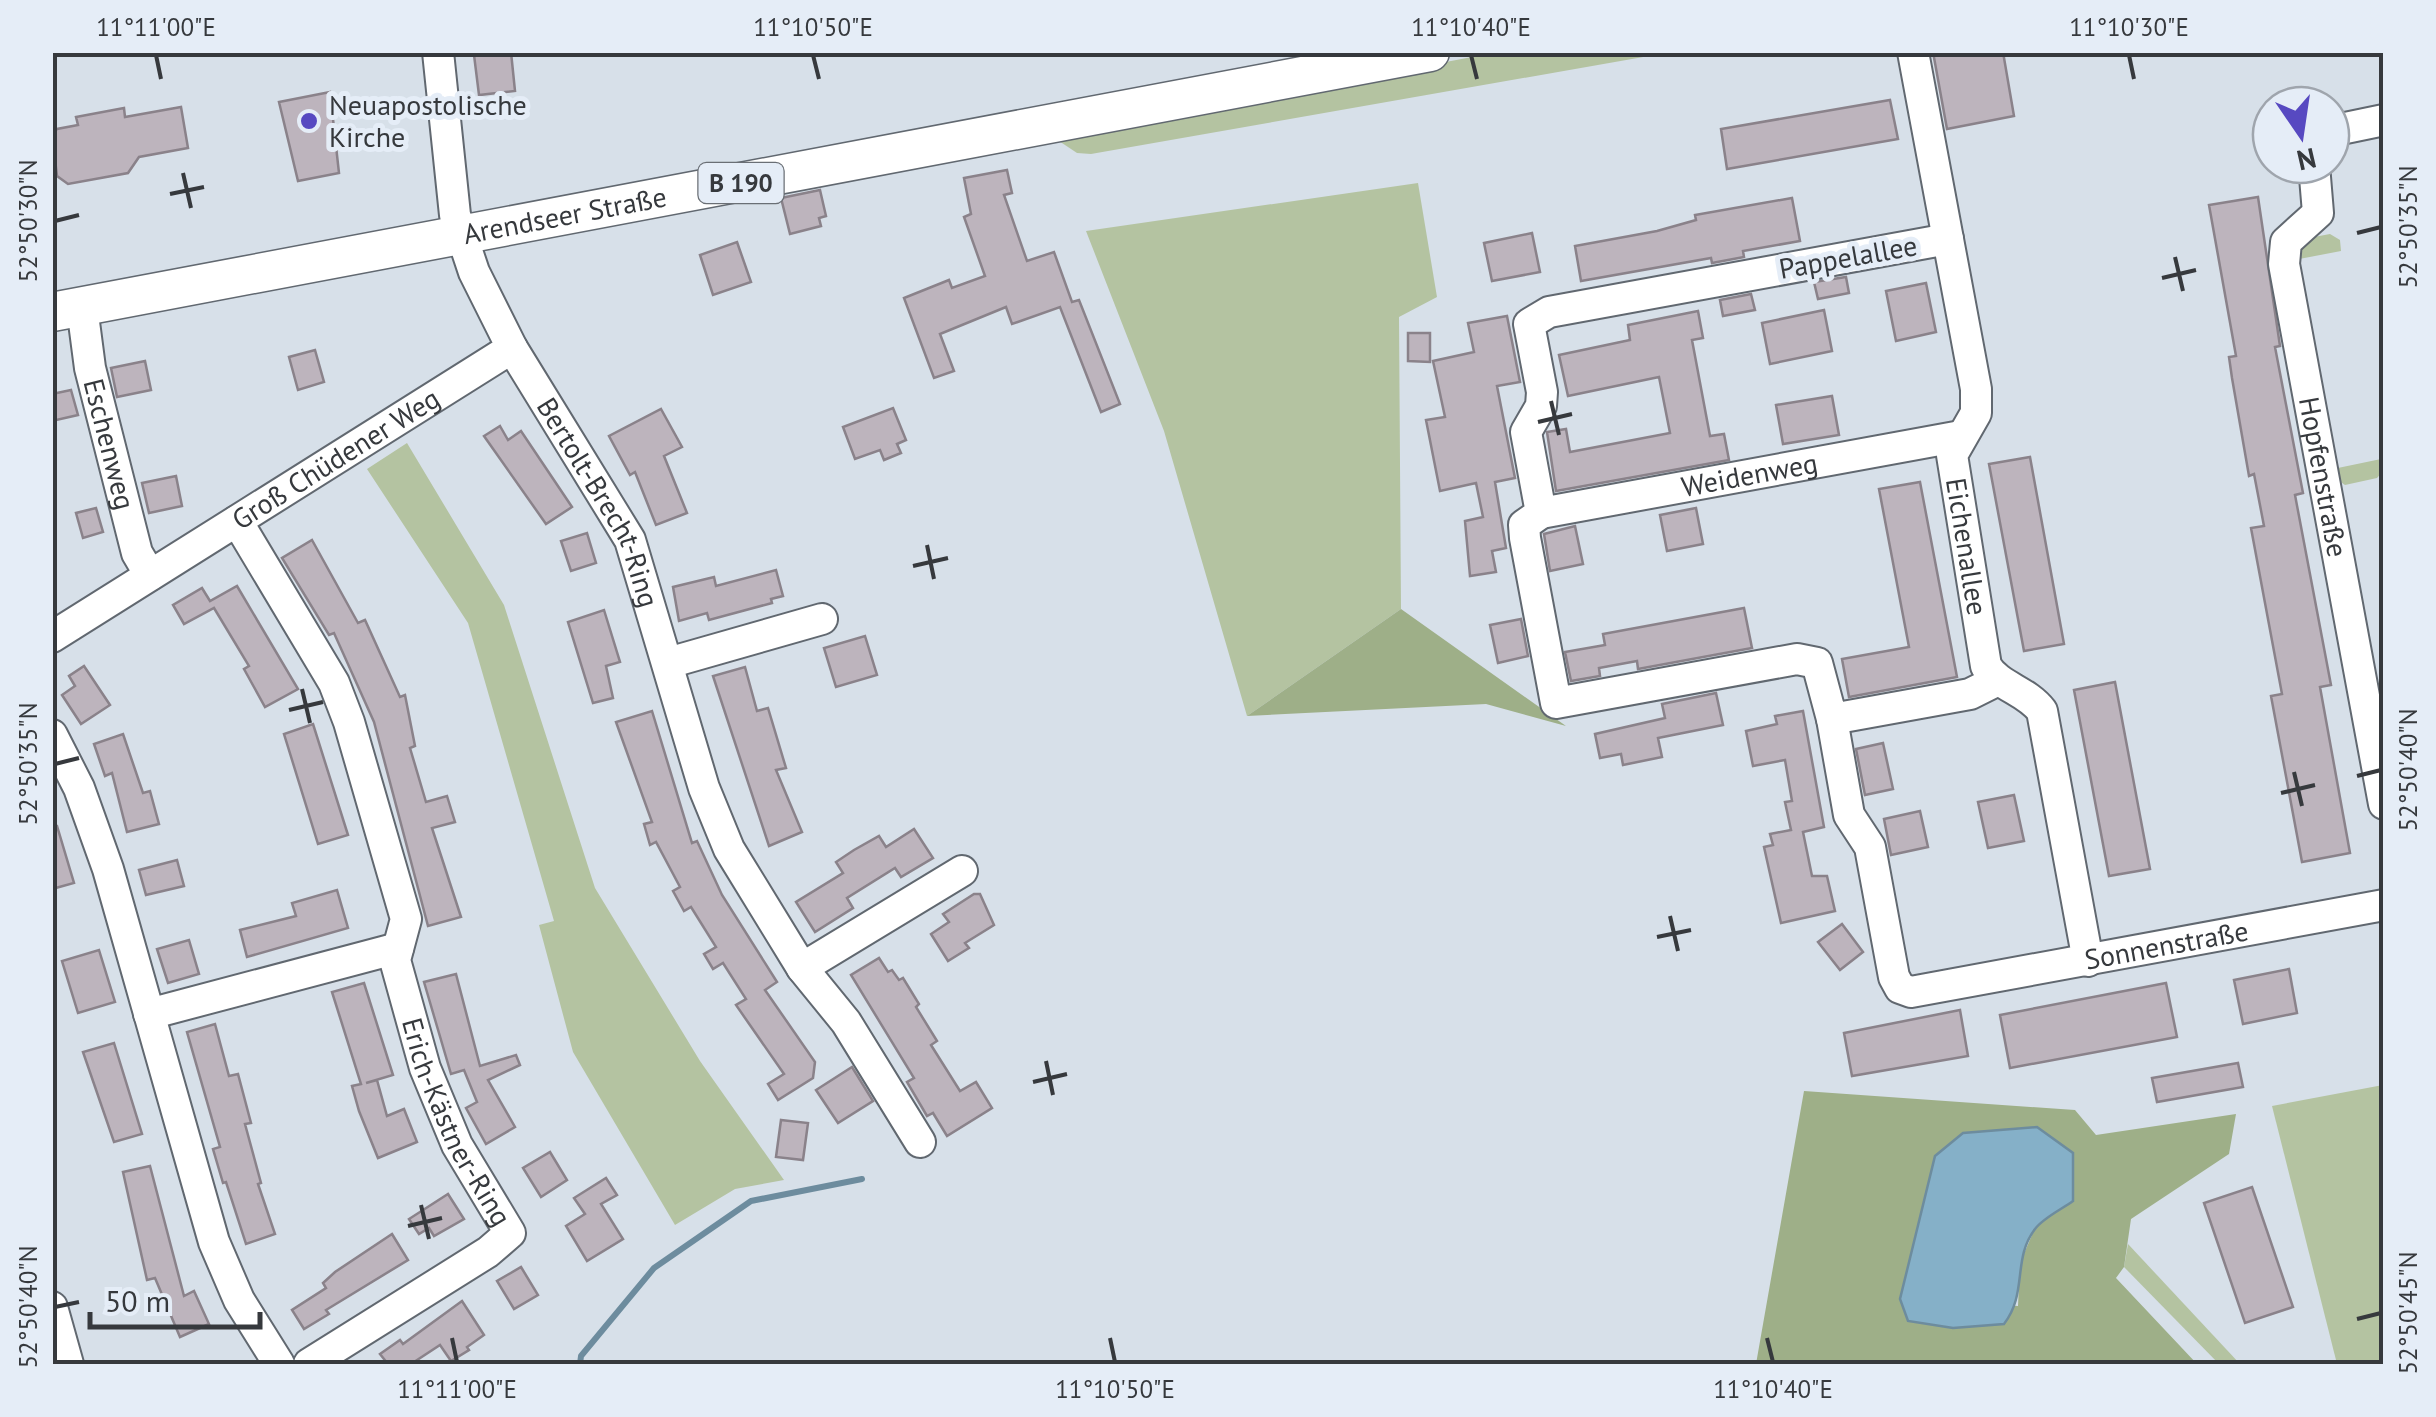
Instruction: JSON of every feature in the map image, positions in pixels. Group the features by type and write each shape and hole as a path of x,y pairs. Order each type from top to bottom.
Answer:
{"main road":[{"name":"Arendseer Straße","path":"67,310 1430,52"}],"street":[{"path":"438,52 450,182 461,235 512,348"},
{"name":"Eichenallee","path":"1913,52 1976,389 1976,413 1952,455 1954,482 1986,666 1998,680"},
{"path":"2351,127 2384,120"},
{"name":"Hopfenstraße","path":"2316,185 2318,212 2286,242 2284,264 2384,804"},
{"name":"Pappelallee","path":"1541,513 1526,432 1541,406 1542,392 1529,324 1548,312 1948,239"},
{"name":"Eschenweg","path":"67,310 90,368 137,553 150,575"},
{"name":"Groß Chüdener Weg","path":"52,636 512,348"},
{"name":"Bertolt-Brecht-Ring","path":"512,348 622,523 712,809 751,887 802,968 846,1022 920,1142"},
{"name":"Weidenweg","path":"1541,513 1961,436"},
{"path":"1541,513 1524,525 1525,538 1556,703 1807,658 1817,663 1832,718 1970,694 1998,680 2022,691 2042,711 2088,961"},
{"name":"Erich-Kästner-Ring","path":"237,521 334,684 344,709 406,920 396,966 434,1093 457,1146 510,1233 502,1243 309,1364"},
{"path":"668,663 822,619"},
{"name":"Sonnenstraße","path":"1832,718 1849,815 1870,847 1894,977 1900,988 1911,992 2384,905"},
{"path":"52,735 99,841 214,1242 239,1300 279,1364"},
{"path":"802,968 962,870"},
{"path":"148,1014 398,948"},
{"path":"52,1306 68,1364"}],"green space":[{"path":"1493,53 1666,53 1091,154 1077,153 1053,137"},
{"path":"1418,183 1437,297 1399,317 1401,609 1247,716 1164,431 1086,231"},
{"path":"2330,234 2340,240 2341,251 2294,260 2298,240"},
{"path":"407,443 504,605 595,888 700,1061 784,1180 735,1189 675,1225 573,1052 539,925 554,921 468,623 367,469"},
{"path":"2381,459 2384,470 2377,478 2345,485 2335,478 2333,469"},
{"path":"1401,609 1566,726 1486,704 1247,716"},
{"path":"2383,1085 2383,1364 2337,1364 2272,1106"},
{"path":"1804,1091 2075,1110 2096,1135 2236,1114 2229,1154 2131,1219 2124,1267 2116,1278 2197,1364 1756,1364","holes":["1935,1156 2035,1228 2020,1263 2018,1306 1901,1299"]},
{"path":"2128,1244 2240,1364 2219,1364 2124,1267"}],"water":[{"path":"2037,1127 2073,1153 2073,1201 2043,1221 2028,1240 2016,1300 2004,1324 1953,1328 1908,1321 1900,1299 1935,1156 1963,1133"}],"building":[{"path":"511,52 515,91 479,95 474,55"},
{"path":"1933,52 2003,52 2014,116 1947,129"},
{"name":"Neuapostolische Kirche","path":"330,92 339,173 298,181 279,102"},
{"path":"1890,100 1898,139 1727,169 1721,129"},
{"path":"181,107 188,148 139,157 128,173 68,184 57,176 52,135 57,129 78,125 76,117 124,108 125,117"},
{"path":"1007,170 1012,193 1004,195 1027,261 1054,252 1072,302 1079,300 1120,404 1101,412 1060,307 1012,324 1006,307 940,334 954,371 934,378 904,298 949,280 952,288 985,276 964,217 971,214 964,178"},
{"path":"820,190 826,216 819,218 821,226 790,234 781,198"},
{"path":"2258,197 2280,346 2275,347 2303,493 2295,495 2331,685 2320,687 2350,853 2302,862 2271,696 2282,694 2251,528 2264,526 2254,474 2249,476 2232,378 2229,357 2236,356 2209,205"},
{"path":"1792,198 1800,241 1743,251 1744,257 1712,263 1711,258 1581,281 1575,246 1657,231 1696,220 1695,215"},
{"path":"1532,233 1540,272 1492,281 1484,243"},
{"path":"737,242 751,282 713,295 700,255"},
{"path":"1846,277 1849,293 1818,299 1814,282"},
{"path":"1926,283 1936,332 1896,341 1886,291"},
{"path":"1751,294 1755,310 1723,316 1720,300"},
{"path":"1824,310 1832,351 1770,364 1762,323"},
{"path":"1698,311 1703,338 1692,340 1710,436 1724,434 1729,460 1556,491 1547,432 1566,429 1570,452 1670,433 1659,377 1568,396 1559,355 1630,340 1628,325"},
{"path":"1507,316 1520,382 1497,386 1515,478 1495,482 1506,548 1492,551 1496,572 1470,576 1465,521 1483,517 1476,483 1440,491 1426,420 1445,417 1433,361 1474,352 1468,323"},
{"path":"1408,333 1430,333 1430,362 1408,361"},
{"path":"315,350 324,382 298,390 289,357"},
{"path":"145,361 151,390 117,397 111,368"},
{"path":"71,390 78,415 52,421 52,394"},
{"path":"1832,396 1839,435 1783,444 1776,405"},
{"path":"893,408 906,440 897,444 901,453 884,460 880,450 855,459 843,427"},
{"path":"661,409 682,447 664,456 687,513 656,525 635,472 630,475 609,436"},
{"path":"500,426 508,440 521,431 572,507 546,524 484,436"},
{"path":"2030,457 2064,644 2024,651 1989,464"},
{"path":"176,476 182,506 149,513 142,483"},
{"path":"1920,482 1957,677 1849,697 1842,659 1909,647 1879,489"},
{"path":"96,508 103,532 83,538 76,513"},
{"path":"1696,508 1703,544 1667,551 1660,515"},
{"path":"1575,526 1583,564 1550,571 1544,534"},
{"path":"587,533 596,563 571,571 561,541"},
{"path":"312,540 358,623 365,620 400,697 405,695 415,746 410,748 426,802 447,796 455,822 432,828 461,917 428,926 374,722 334,633 329,635 282,558"},
{"path":"776,570 783,596 771,599 772,603 709,620 707,613 679,621 673,587 714,577 716,586"},
{"path":"237,586 298,689 265,707 244,669 249,666 214,608 184,624 173,605 202,588 210,601"},
{"path":"1744,608 1752,648 1638,669 1637,661 1599,668 1600,676 1571,681 1565,652 1605,645 1603,634"},
{"path":"604,610 620,662 606,666 613,698 593,703 568,622"},
{"path":"1521,619 1528,656 1498,663 1490,625"},
{"path":"865,636 877,675 836,687 824,648"},
{"path":"84,666 110,705 81,724 62,695 75,686 69,676"},
{"path":"745,667 757,711 768,708 786,768 776,770 802,832 769,846 713,676"},
{"path":"2115,682 2150,869 2109,876 2074,690"},
{"path":"1716,693 1723,725 1658,738 1662,757 1623,765 1621,754 1600,758 1595,734 1665,718 1662,704"},
{"path":"652,711 692,843 697,841 722,895 777,982 765,990 815,1062 813,1078 778,1100 768,1084 784,1074 736,1005 746,999 723,963 713,969 704,954 716,947 691,907 684,911 673,891 680,887 656,842 650,845 644,824 652,822 616,722"},
{"path":"1803,711 1824,827 1803,832 1812,876 1827,876 1835,911 1781,923 1764,847 1773,845 1770,834 1791,830 1785,802 1792,801 1785,760 1753,766 1746,731 1777,724 1775,716"},
{"path":"313,724 348,835 318,844 284,734"},
{"path":"123,734 143,793 150,791 159,824 127,832 112,773 105,776 94,744"},
{"path":"1883,743 1893,789 1865,795 1856,749"},
{"path":"2014,795 2024,841 1988,848 1978,802"},
{"path":"1920,811 1928,847 1891,855 1884,819"},
{"path":"52,826 57,826 74,883 52,889"},
{"path":"914,829 933,858 901,877 895,868 847,898 853,908 815,932 796,902 843,873 836,862 854,850 879,836 886,847"},
{"path":"177,860 184,886 146,895 139,870"},
{"path":"337,890 348,928 247,957 240,930 296,916 292,903"},
{"path":"980,894 994,925 965,943 969,948 948,961 931,934 949,922 943,914"},
{"path":"1842,924 1863,952 1840,970 1818,942"},
{"path":"189,940 199,974 168,983 157,949"},
{"path":"99,950 115,1002 78,1013 62,961"},
{"path":"879,958 888,972 892,970 899,980 903,978 919,1004 916,1007 937,1041 931,1045 960,1091 976,1082 992,1108 947,1136 933,1113 927,1116 907,1082 914,1078 851,975"},
{"path":"2289,969 2297,1013 2243,1024 2234,980"},
{"path":"456,974 480,1066 516,1055 520,1065 488,1080 515,1127 486,1144 466,1108 477,1102 464,1070 451,1074 424,982"},
{"path":"364,983 393,1075 366,1083 377,1080 387,1116 404,1109 417,1142 378,1158 352,1086 361,1084 332,992"},
{"path":"2166,983 2177,1037 2010,1068 2000,1015"},
{"path":"1960,1010 1968,1056 1852,1076 1844,1033"},
{"path":"215,1024 229,1076 238,1074 251,1123 245,1124 261,1183 258,1184 275,1234 246,1244 213,1149 220,1147 187,1032"},
{"path":"114,1043 142,1134 114,1142 83,1052"},
{"path":"2238,1063 2243,1087 2157,1102 2152,1078"},
{"path":"852,1067 873,1101 838,1123 816,1090"},
{"path":"781,1120 808,1123 803,1160 776,1157"},
{"path":"550,1152 567,1180 541,1197 523,1168"},
{"path":"150,1166 184,1296 194,1291 209,1324 180,1337 155,1278 147,1280 123,1172"},
{"path":"606,1178 617,1195 601,1204 623,1239 587,1261 566,1226 585,1214 574,1198"},
{"path":"2252,1187 2293,1307 2245,1323 2204,1203"},
{"path":"448,1194 464,1219 434,1236 429,1228 419,1234 409,1219"},
{"path":"392,1234 408,1260 326,1310 329,1314 304,1329 292,1310 326,1288 323,1283 335,1272"},
{"path":"521,1267 538,1295 514,1309 497,1281"},
{"path":"462,1301 484,1335 467,1347 469,1350 451,1361 440,1345 411,1364 388,1364 380,1354 400,1340 403,1344"}],"waterway":[{"path":"580,1364 581,1356 654,1268 751,1201 862,1179"}],"place":[{"name":"Neuapostolische Kirche","path":"309,121"}]}
